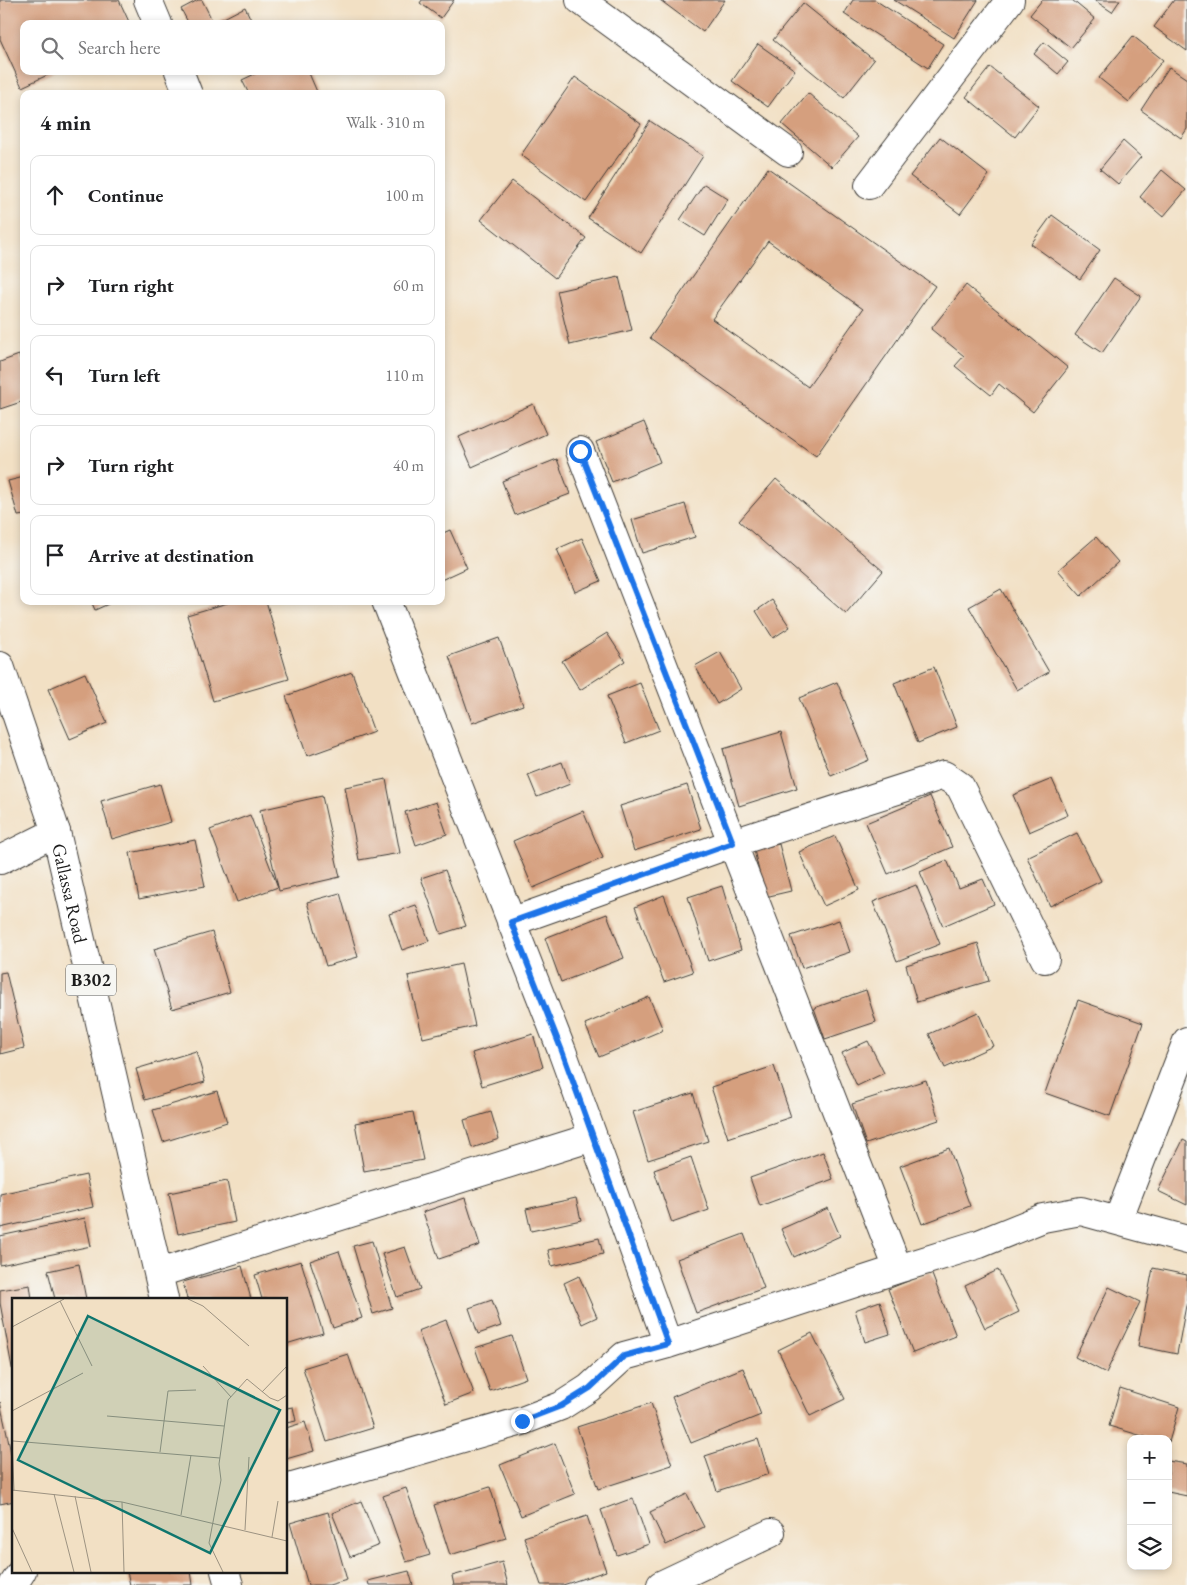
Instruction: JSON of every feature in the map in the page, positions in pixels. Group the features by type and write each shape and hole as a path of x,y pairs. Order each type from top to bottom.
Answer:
{"street":[{"path":"148,0 156,20"},
{"path":"580,0 788,152"},
{"path":"869,185 1010,0"},
{"path":"181,75 186,90"},
{"path":"580,451 898,1269"},
{"path":"388,605 562,1051 668,1344"},
{"name":"Gallassa Road","path":"0,666 56,832 162,1286"},
{"path":"511,922 733,843 944,775 960,786 1046,959"},
{"path":"0,860 56,832"},
{"path":"1118,1220 1187,1041"},
{"path":"162,1286 593,1137"},
{"path":"288,1488 522,1421 561,1406 590,1388 624,1356 668,1344 979,1244 1043,1218 1081,1211 1187,1240"},
{"path":"661,1585 771,1533"},
{"path":"13,1585 21,1572"},
{"path":"225,1572 228,1585"}],"building":[{"path":"0,0 119,0 128,20 20,20 20,75 48,75 22,87 0,39"},
{"path":"198,0 202,0 212,20 187,20 181,9"},
{"path":"422,0 454,0 441,18 420,3"},
{"path":"660,0 725,0 703,32"},
{"path":"853,0 875,0 943,44 928,68 844,14"},
{"path":"894,0 978,0 954,38"},
{"path":"1042,0 1072,0 1095,19 1071,48 1030,15"},
{"path":"1094,0 1120,0 1112,12"},
{"path":"1174,0 1187,0 1187,51 1154,27"},
{"path":"803,3 874,60 844,98 773,40"},
{"path":"245,7 251,20 220,20"},
{"path":"1133,36 1163,60 1129,102 1099,78"},
{"path":"1044,42 1068,62 1058,74 1034,54"},
{"path":"758,44 795,70 768,107 732,81"},
{"path":"990,67 1039,106 1015,137 966,97"},
{"path":"1169,67 1187,79 1187,129 1181,138 1141,110"},
{"path":"253,75 310,75 316,90 247,90 242,80"},
{"path":"575,77 641,124 586,202 521,155"},
{"path":"808,93 858,137 832,167 782,124"},
{"path":"650,121 703,156 641,253 588,218"},
{"path":"940,137 989,175 960,214 910,176"},
{"path":"1123,141 1141,157 1118,184 1100,169"},
{"path":"768,168 935,286 816,456 650,338","holes":["768,241 863,309 808,387 712,319"]},
{"path":"1162,170 1186,190 1163,217 1140,197"},
{"path":"512,181 586,238 555,278 481,220"},
{"path":"704,184 728,199 705,236 680,220"},
{"path":"1052,215 1100,250 1080,279 1031,244"},
{"path":"619,277 632,330 570,345 557,291"},
{"path":"1114,278 1141,296 1102,353 1075,335"},
{"path":"966,285 1068,368 1033,412 999,384 991,395 955,366 964,356 931,329"},
{"path":"19,355 20,358 20,402 0,409 0,362"},
{"path":"533,404 546,434 472,467 459,437"},
{"path":"644,422 660,462 612,482 596,442"},
{"path":"557,459 570,494 515,515 502,481"},
{"path":"20,478 20,516 18,516 8,481"},
{"path":"776,479 883,571 846,614 739,521"},
{"path":"685,504 695,537 642,553 632,520"},
{"path":"450,530 467,568 445,578 445,532"},
{"path":"1096,537 1118,562 1081,596 1058,570"},
{"path":"582,538 601,581 575,592 557,549"},
{"path":"1001,589 1049,672 1017,690 969,607"},
{"path":"772,600 790,627 773,638 756,611"},
{"path":"93,605 106,605 95,610"},
{"path":"221,605 267,605 289,679 213,701 187,615"},
{"path":"607,633 625,661 580,690 562,661"},
{"path":"499,638 523,705 472,723 449,656"},
{"path":"720,652 741,689 717,704 695,666"},
{"path":"934,667 957,727 918,743 894,683"},
{"path":"352,672 374,732 307,756 286,696"},
{"path":"85,673 107,723 70,739 48,689"},
{"path":"837,682 869,760 831,776 799,698"},
{"path":"640,683 659,730 626,743 607,696"},
{"path":"781,732 797,788 739,806 723,749"},
{"path":"562,762 570,784 537,797 528,775"},
{"path":"386,779 400,853 359,860 345,787"},
{"path":"1052,779 1068,815 1029,832 1013,795"},
{"path":"160,784 171,822 112,839 101,801"},
{"path":"687,785 701,829 634,851 620,806"},
{"path":"322,796 340,877 279,891 260,810"},
{"path":"930,796 952,847 888,874 866,823"},
{"path":"436,802 447,834 416,845 405,812"},
{"path":"583,811 603,858 533,888 513,841"},
{"path":"250,815 278,887 237,902 210,830"},
{"path":"1077,833 1101,881 1050,906 1027,857"},
{"path":"835,836 859,890 824,906 799,852"},
{"path":"195,840 205,886 139,899 130,853"},
{"path":"779,844 791,891 765,897 754,850"},
{"path":"947,860 959,888 983,879 994,904 943,926 920,872"},
{"path":"445,870 466,926 441,934 421,878"},
{"path":"916,885 940,944 897,961 873,902"},
{"path":"722,886 741,950 708,961 688,897"},
{"path":"340,893 358,957 326,966 307,902"},
{"path":"664,895 693,972 664,982 635,907"},
{"path":"416,905 429,941 402,950 389,914"},
{"path":"607,914 624,958 561,982 545,938"},
{"path":"839,920 850,952 802,968 791,936"},
{"path":"212,932 230,992 172,1009 154,949"},
{"path":"978,943 989,981 917,1002 906,965"},
{"path":"461,964 475,1026 423,1038 408,976"},
{"path":"6,972 24,1048 0,1054 0,973"},
{"path":"866,990 876,1022 825,1039 814,1008"},
{"path":"649,997 663,1030 599,1057 585,1024"},
{"path":"1078,1000 1143,1023 1110,1116 1045,1093"},
{"path":"978,1012 993,1046 945,1068 929,1034"},
{"path":"533,1034 543,1067 482,1086 472,1053"},
{"path":"868,1041 884,1073 857,1086 842,1053"},
{"path":"196,1051 205,1082 145,1100 136,1069"},
{"path":"774,1066 791,1117 728,1138 711,1087"},
{"path":"926,1080 939,1120 866,1144 852,1104"},
{"path":"217,1091 227,1122 163,1142 153,1110"},
{"path":"693,1093 708,1141 648,1160 633,1112"},
{"path":"413,1112 423,1160 364,1171 355,1123"},
{"path":"491,1112 499,1139 472,1148 464,1120"},
{"path":"1183,1140 1187,1142 1187,1205 1158,1191"},
{"path":"949,1148 970,1206 922,1224 900,1166"},
{"path":"823,1152 833,1179 760,1206 750,1178"},
{"path":"691,1157 709,1210 672,1223 654,1170"},
{"path":"86,1175 93,1207 0,1228 0,1194"},
{"path":"227,1181 235,1222 178,1234 169,1193"},
{"path":"465,1198 480,1245 439,1259 423,1212"},
{"path":"576,1198 581,1220 531,1231 526,1209"},
{"path":"828,1208 840,1236 794,1257 781,1229"},
{"path":"85,1218 91,1246 0,1265 0,1236"},
{"path":"744,1234 764,1288 696,1313 677,1259"},
{"path":"599,1238 603,1254 552,1266 548,1250"},
{"path":"372,1241 392,1308 373,1314 353,1246"},
{"path":"405,1247 420,1289 397,1297 382,1254"},
{"path":"339,1251 362,1318 333,1328 310,1261"},
{"path":"301,1261 323,1333 288,1343 288,1298 262,1298 255,1275"},
{"path":"79,1264 86,1298 55,1298 48,1271"},
{"path":"242,1266 251,1298 187,1298 183,1282"},
{"path":"1153,1268 1187,1275 1187,1300 1177,1354 1138,1346"},
{"path":"998,1270 1019,1312 985,1328 965,1286"},
{"path":"931,1272 956,1336 913,1353 888,1289"},
{"path":"579,1276 597,1317 582,1324 564,1283"},
{"path":"30,1285 32,1298 12,1298 12,1368 0,1303 0,1290"},
{"path":"1109,1287 1140,1302 1106,1373 1075,1357"},
{"path":"492,1300 501,1326 478,1334 469,1308"},
{"path":"880,1301 890,1334 865,1342 855,1310"},
{"path":"446,1320 474,1393 446,1404 418,1331"},
{"path":"812,1333 845,1399 810,1416 778,1350"},
{"path":"512,1336 526,1378 490,1391 475,1348"},
{"path":"348,1354 373,1428 327,1442 303,1368"},
{"path":"743,1368 761,1415 691,1443 672,1397"},
{"path":"1120,1388 1179,1407 1171,1435 1139,1435 1109,1426"},
{"path":"0,1402 12,1458 12,1501 0,1504"},
{"path":"651,1403 672,1465 598,1489 577,1427"},
{"path":"293,1407 296,1421 288,1423 288,1408"},
{"path":"305,1422 314,1451 288,1458 288,1427"},
{"path":"758,1439 769,1474 717,1491 705,1456"},
{"path":"555,1443 575,1494 521,1516 500,1465"},
{"path":"1172,1462 1187,1464 1187,1496 1172,1493"},
{"path":"490,1487 506,1538 450,1555 434,1505"},
{"path":"406,1488 430,1555 406,1562 383,1496"},
{"path":"687,1494 704,1527 666,1545 650,1512"},
{"path":"633,1498 649,1544 617,1555 601,1510"},
{"path":"361,1501 379,1545 350,1557 332,1513"},
{"path":"328,1512 347,1580 329,1585 308,1585 290,1523"},
{"path":"587,1516 606,1571 563,1585 541,1585 524,1537"},
{"path":"502,1562 508,1585 454,1585 452,1576"},
{"path":"409,1571 413,1585 369,1585 368,1581"},
{"path":"127,1572 191,1572 193,1585 130,1585"}],"route":[{"path":"522,1421 561,1406 590,1388 624,1356 668,1344 562,1051 511,922 733,843 580,451"}]}
